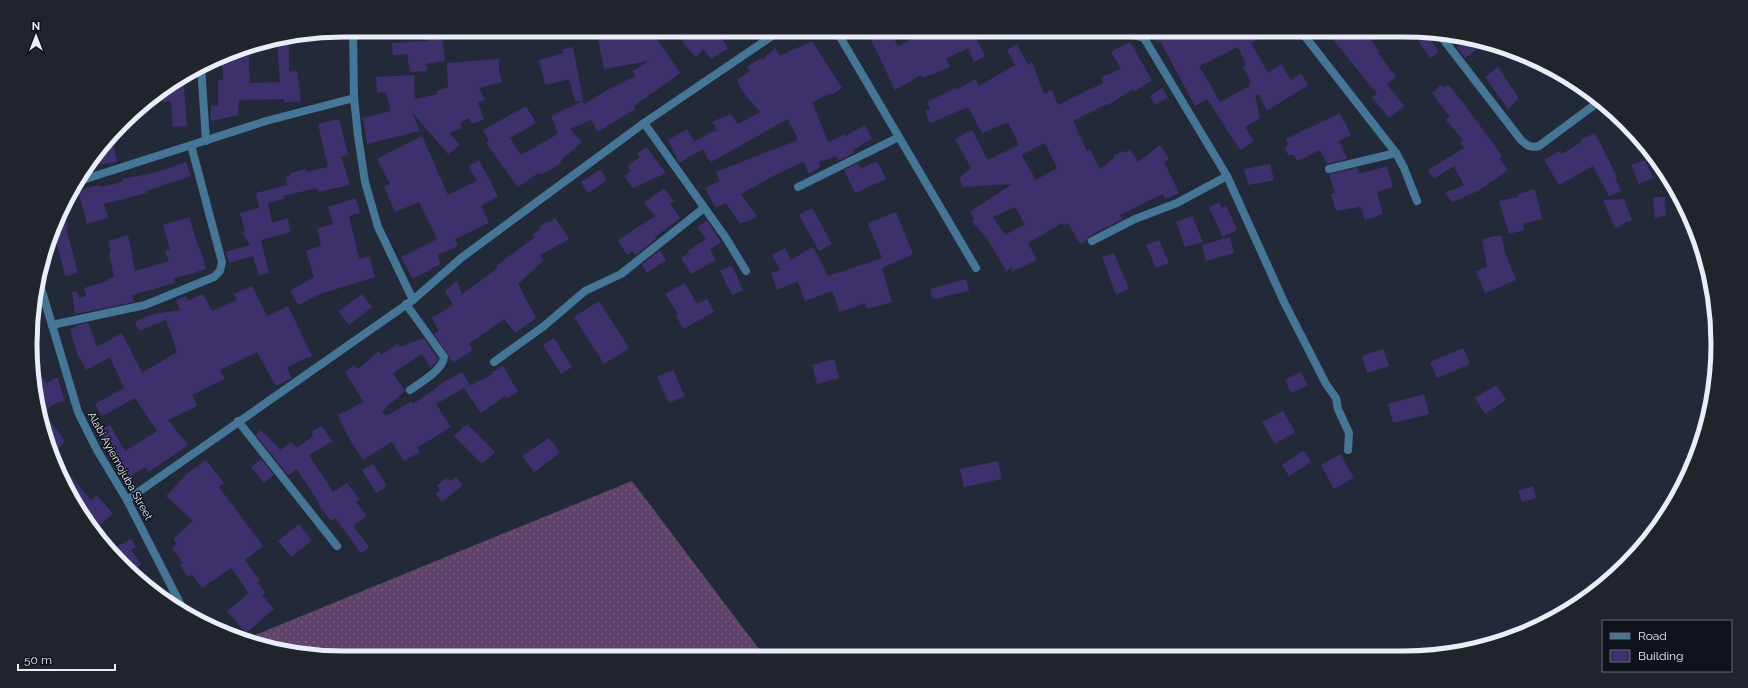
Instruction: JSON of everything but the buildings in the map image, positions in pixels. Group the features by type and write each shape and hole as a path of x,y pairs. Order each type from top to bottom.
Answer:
{"street":[{"path":"353,37 354,98 358,136 365,182 374,215 409,302 444,357 444,362 439,368 410,390"},
{"path":"127,500 409,302 461,258 644,123 771,37"},
{"path":"840,37 976,268"},
{"path":"1141,37 1144,38 1227,176 1284,302 1326,384 1336,398 1338,409 1349,433 1348,450"},
{"path":"1305,37 1396,153 1404,168 1417,201"},
{"path":"1444,40 1520,140 1533,148 1539,146 1596,104"},
{"path":"201,72 206,141"},
{"path":"85,179 266,121 354,98"},
{"path":"644,123 726,238 746,271"},
{"path":"798,187 899,137"},
{"path":"52,325 146,305 214,277 220,271 222,262 191,145"},
{"path":"1329,169 1396,153"},
{"path":"1092,242 1135,219 1177,203 1227,176"},
{"path":"494,362 544,326 586,291 620,274 704,208"},
{"name":"Alabi Ayiemojuba Street","path":"42,291 78,412 97,450 127,500 180,604"},
{"path":"238,421 337,546"}],"shaded area":[{"path":"632,481 760,651 344,651 284,645 251,637"}]}
